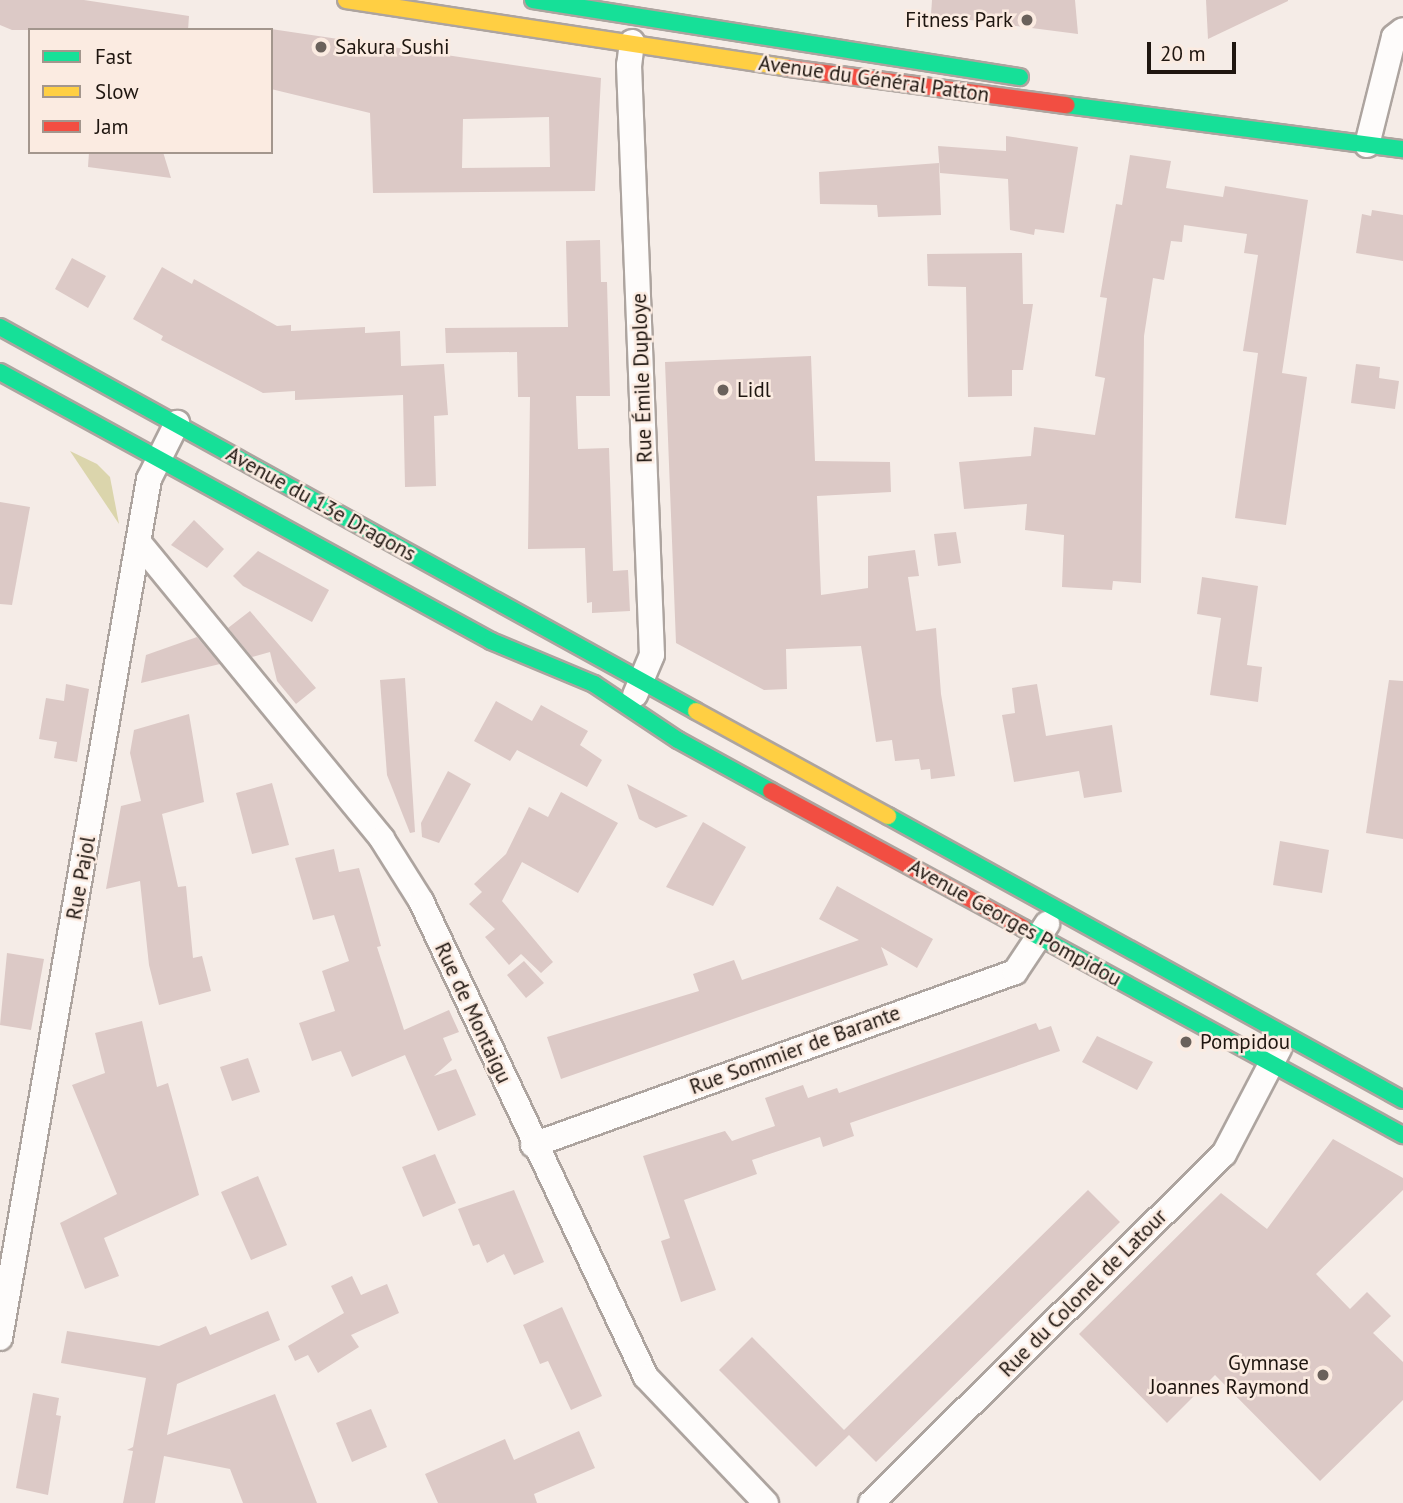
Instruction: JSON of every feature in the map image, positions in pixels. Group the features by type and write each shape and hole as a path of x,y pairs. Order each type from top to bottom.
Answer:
{"main road":[{"name":"Avenue du Général Patton","path":"346,0 774,66 1369,138 1403,136"},
{"name":"Avenue du Général Patton","path":"533,0 639,7 1041,80"},
{"path":"632,42 639,7"},
{"name":"Avenue du Général Patton","path":"1177,101 1369,138 1403,149"},
{"name":"Avenue du 13e Dragons","path":"0,327 641,682"},
{"name":"Avenue du 13e Dragons","path":"0,372 491,641 594,684 628,710"},
{"name":"Avenue Georges Pompidou","path":"641,682 1403,1100"},
{"name":"Avenue Georges Pompidou","path":"628,710 1270,1065 1403,1135"}],"street":[{"path":"1369,138 1394,37 1403,30"},
{"name":"Rue Émile Duploye","path":"628,710 652,655 629,65 632,42"},
{"name":"Rue Pajol","path":"0,1338 140,544 149,479 177,423"},
{"name":"Rue de Montaigu","path":"140,544 382,839 421,901 533,1145 646,1377 766,1503"},
{"name":"Rue Sommier de Barante","path":"533,1145 1015,972 1057,910"},
{"name":"Rue du Colonel de Latour","path":"871,1503 1224,1154 1286,1035"}],"shaded area":[{"path":"70,451 97,464 110,477 119,524"}],"building":[{"path":"0,0 84,0 189,16 188,28 12,30 0,25"},
{"path":"932,0 1075,0 1078,34 931,15"},
{"path":"1206,0 1288,0 1288,1 1208,39"},
{"path":"273,29 601,78 595,191 373,193 370,113 273,89","holes":["549,117 550,167 462,168 463,119"]},
{"path":"1006,136 1078,147 1064,233 1035,229 1034,235 1010,230 1008,179 940,173 938,146 1006,151"},
{"path":"89,154 164,154 171,178 88,167"},
{"path":"1130,155 1171,161 1166,188 1223,197 1225,186 1308,200 1282,373 1307,377 1286,525 1235,518 1258,353 1243,351 1258,255 1244,253 1247,234 1184,225 1182,242 1171,241 1164,280 1153,278 1144,336 1141,583 1113,581 1112,590 1062,587 1064,535 1025,530 1027,504 964,509 959,462 1031,456 1034,427 1095,435 1105,378 1095,376 1107,298 1100,297 1116,204 1122,205"},
{"path":"939,163 941,215 878,217 877,205 820,204 819,172"},
{"path":"1372,210 1403,215 1403,261 1356,253 1362,214 1371,216"},
{"path":"600,240 601,282 607,282 610,396 576,396 578,449 609,448 613,571 628,570 630,611 592,613 592,602 587,603 585,548 528,549 530,397 518,397 517,352 446,353 445,328 568,327 566,241"},
{"path":"1022,253 1023,304 1033,304 1023,370 1012,370 1012,396 968,397 966,287 928,286 927,254"},
{"path":"72,258 106,276 88,308 55,289"},
{"path":"162,267 192,284 194,279 277,326 291,325 291,331 365,327 365,333 400,331 401,366 444,364 448,415 434,416 436,486 405,487 403,395 295,400 295,391 263,393 161,340 163,336 133,319"},
{"path":"811,356 815,461 890,462 891,492 817,496 821,595 868,588 868,556 915,550 919,576 908,577 916,631 936,628 941,694 955,776 931,779 930,769 921,770 919,759 895,761 892,740 876,742 861,646 786,649 787,689 764,690 676,643 665,362"},
{"path":"1356,364 1380,367 1379,378 1399,381 1395,409 1351,403"},
{"path":"0,502 30,507 12,605 0,604"},
{"path":"194,520 224,549 207,568 171,545"},
{"path":"956,532 961,563 938,566 934,534"},
{"path":"258,551 329,590 312,622 243,586 233,576"},
{"path":"1202,577 1258,586 1247,665 1262,667 1258,702 1210,695 1221,618 1197,614"},
{"path":"250,611 316,688 296,704 277,681 270,652 252,657 228,628"},
{"path":"197,637 220,664 141,683 146,655"},
{"path":"405,678 415,832 410,833 387,775 380,680"},
{"path":"1389,680 1403,681 1403,839 1366,833"},
{"path":"66,684 89,689 77,762 54,758 57,742 39,739 46,698 64,701"},
{"path":"1037,684 1046,736 1112,725 1122,792 1084,798 1079,771 1014,782 1002,715 1015,713 1012,688"},
{"path":"496,701 532,721 541,705 588,731 580,745 602,760 587,787 517,750 510,761 474,741"},
{"path":"189,714 204,802 162,814 178,887 186,886 193,958 202,956 211,991 159,1005 149,965 140,881 106,889 121,806 141,801 130,753 134,730"},
{"path":"448,771 471,784 439,843 422,837 421,823"},
{"path":"272,783 289,845 252,854 236,793"},
{"path":"627,784 688,816 656,828 639,819"},
{"path":"561,792 618,823 578,893 522,862 502,901 553,962 541,973 521,954 509,965 485,937 495,929 469,904 482,892 474,884 506,854 529,807 548,817"},
{"path":"703,822 746,847 713,906 666,887"},
{"path":"1280,841 1329,850 1322,893 1273,885"},
{"path":"334,849 339,872 359,868 381,946 377,947 404,1030 449,1010 459,1032 443,1038 452,1060 434,1076 456,1069 476,1115 438,1131 405,1055 352,1077 341,1051 312,1061 299,1023 335,1011 322,971 349,961 334,915 313,920 295,858"},
{"path":"837,886 933,939 917,968 881,947 888,965 561,1079 547,1037 699,991 693,974 734,960 742,980 859,940 819,919"},
{"path":"7,953 44,959 31,1030 0,1025"},
{"path":"524,961 544,983 526,998 507,975"},
{"path":"142,1021 157,1087 168,1083 199,1195 104,1238 119,1276 85,1289 60,1223 117,1194 72,1085 105,1073 95,1033"},
{"path":"1036,1023 1039,1030 1051,1026 1060,1051 850,1123 854,1136 823,1147 820,1137 752,1160 757,1174 684,1200 716,1290 681,1302 661,1241 670,1238 643,1156 725,1131 732,1141 775,1126 765,1098 788,1090 803,1085 808,1098 837,1088 839,1093"},
{"path":"1097,1036 1153,1062 1137,1090 1082,1062"},
{"path":"248,1058 260,1092 232,1101 220,1067"},
{"path":"1333,1139 1403,1178 1403,1190 1316,1274 1350,1309 1367,1292 1391,1316 1373,1333 1403,1362 1403,1400 1320,1481 1215,1375 1167,1423 1079,1334 1221,1193 1267,1229"},
{"path":"435,1154 456,1203 423,1217 402,1167"},
{"path":"258,1176 287,1245 251,1260 221,1192"},
{"path":"514,1190 544,1262 514,1275 504,1254 487,1263 479,1244 473,1246 458,1209"},
{"path":"1088,1190 1120,1222 876,1462 849,1435 816,1467 719,1370 752,1337 844,1430"},
{"path":"352,1276 361,1295 387,1284 399,1313 351,1335 359,1347 318,1373 308,1355 295,1361 288,1346 344,1313 331,1286"},
{"path":"562,1307 602,1396 571,1410 548,1361 540,1364 523,1325"},
{"path":"268,1311 280,1340 177,1384 167,1435 275,1394 317,1503 243,1503 230,1469 164,1456 155,1503 123,1503 133,1451 127,1450 133,1447 146,1378 61,1363 67,1331 159,1346 206,1326 210,1335"},
{"path":"33,1393 59,1398 56,1415 61,1416 48,1495 16,1488"},
{"path":"371,1409 387,1447 352,1462 336,1423"},
{"path":"579,1431 595,1468 534,1494 537,1503 438,1503 425,1474 505,1439 514,1460"}],"traffic: fast":[{"path":"533,0 1020,77"},
{"path":"1067,105 1403,149"},
{"path":"0,327 696,711"},
{"path":"0,372 491,641 594,684 678,740 771,791"},
{"path":"888,816 1403,1100"},
{"path":"1023,928 1403,1135"}],"traffic: slow":[{"path":"346,0 788,68"},
{"path":"696,711 888,816"}],"traffic: jam":[{"path":"788,68 1067,105"},
{"path":"771,791 1023,928"}],"place":[{"name":"Fitness Park","path":"1027,20"},
{"name":"Sakura Sushi","path":"321,47"},
{"name":"Lidl","path":"723,390"},
{"name":"Pompidou","path":"1186,1042"},
{"name":"Gymnase Joannes Raymond","path":"1323,1375"}]}
